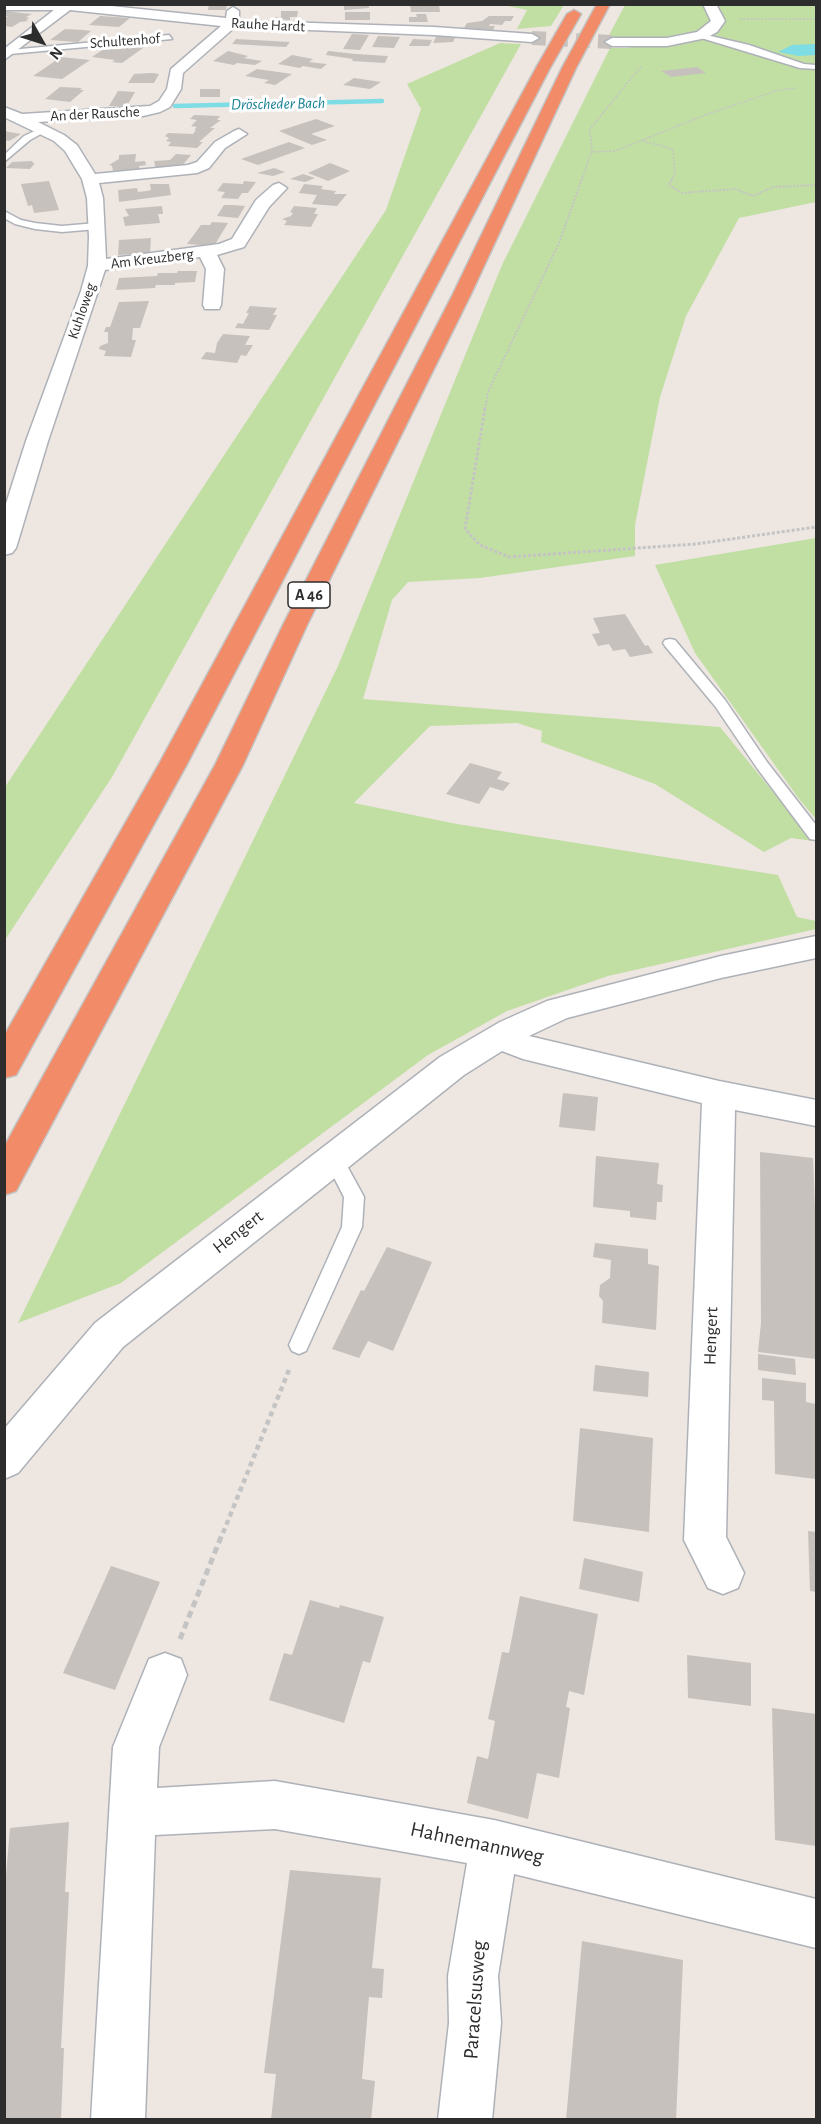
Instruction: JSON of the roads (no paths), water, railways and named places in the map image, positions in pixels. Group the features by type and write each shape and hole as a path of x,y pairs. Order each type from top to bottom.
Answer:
{"highway":[{"name":"A 46","path":"4,1066 173,764 579,4"},
{"name":"A 46","path":"4,1181 229,765 301,612 462,294 569,68 604,4"}],"street":[{"path":"232,23 234,4"},
{"path":"612,42 651,43 701,35 712,29 718,21 709,4"},
{"name":"Rauhe Hardt","path":"4,6 69,5 232,23 305,22 377,30 434,31 532,38"},
{"name":"Schultenhof","path":"7,54 69,5"},
{"path":"377,30 381,23 380,14"},
{"path":"434,31 448,17"},
{"name":"An der Rausche","path":"23,118 155,109 165,104 174,89 176,72 232,23"},
{"name":"Kuhloweg","path":"4,111 23,118 59,138 71,148 85,167 90,179 95,198 97,226 97,266 37,441 4,548"},
{"path":"90,179 191,170 203,165 220,145 239,134"},
{"name":"Am Kreuzberg","path":"97,266 207,253 238,243 262,204 279,188"},
{"name":"Am Kreuzberg","path":"207,253 215,269 212,305"},
{"name":"Hengert","path":"4,1460 109,1335 452,1066 501,1036 558,1009 609,994 721,967 816,947"},
{"path":"501,1036 524,1047 719,1094 816,1113"},
{"name":"Hengert","path":"719,1094 705,1540 723,1573"},
{"path":"118,2120 136,1747 165,1676"},
{"name":"Hahnemannweg","path":"132,1813 275,1805 494,1844 816,1924"},
{"name":"Paracelsusweg","path":"465,2120 475,2023 473,1976 494,1844"}],"lane":[{"path":"701,35 803,66 816,67"},
{"name":"Schultenhof","path":"7,54 169,37"},
{"path":"4,160 27,138 44,130"},
{"path":"4,214 18,222 35,226 62,229 97,226"},
{"path":"670,643 720,703 762,765 816,836"},
{"path":"299,1345 352,1227 354,1197 333,1158"}],"water":[{"path":"816,44 816,55 799,56 778,52 792,45"}],"waterway":[{"name":"Dröscheder Bach","path":"175,106 382,101"}],"tunnel":[{"path":"532,38 612,42"}]}
